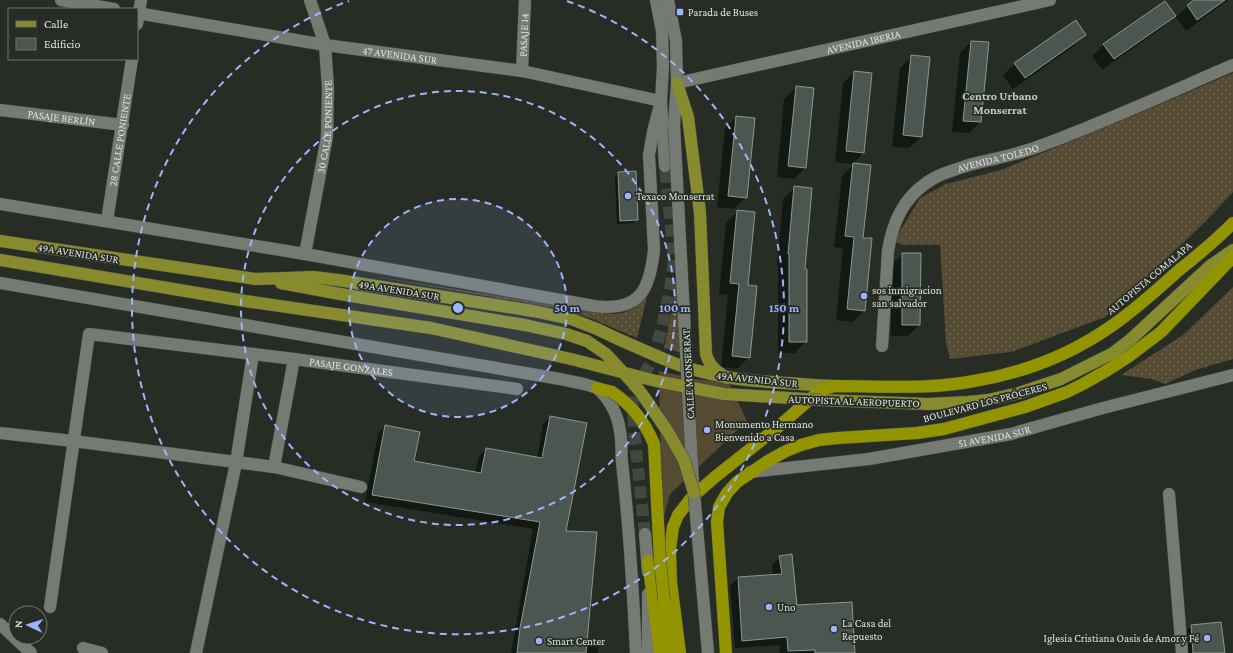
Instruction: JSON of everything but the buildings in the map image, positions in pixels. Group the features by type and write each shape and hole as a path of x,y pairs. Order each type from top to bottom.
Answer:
{"highway":[{"name":"AUTOPISTA COMALAPA","path":"835,386 907,388 939,386 973,382 1012,373 1044,362 1080,346 1133,311 1233,223"},
{"name":"BOULEVARD LOS PRÓCERES","path":"726,653 717,522 719,507 727,493 737,482 750,472 786,450 801,444 838,438 917,433 944,428 1025,407 1067,392 1106,372 1161,332 1233,257"},
{"path":"680,653 671,582 670,549 673,527 678,515 692,497 816,394 835,386"},
{"path":"597,388 612,392 630,406 641,418 649,431 654,444 660,560 672,653"},
{"path":"648,561 660,653"}],"main road":[{"path":"677,83 688,117 699,206 706,354 708,363 717,372 727,378"},
{"name":"49A AVENIDA SUR","path":"0,241 256,279 314,277 533,311 571,319 597,329 659,358 695,371 727,378 835,386"},
{"name":"AUTOPISTA AL AEROPUERTO","path":"668,384 724,394 821,400 928,404 988,400 1019,393 1061,379 1113,353 1125,345 1210,266 1233,250"},
{"name":"49A AVENIDA SUR","path":"0,260 245,301 431,328 571,359 668,384"},
{"path":"256,279 525,325 566,334 588,341 606,354 642,394 668,432 684,460 694,493"}],"street":[{"path":"61,0 108,8"},
{"path":"138,17 141,0"},
{"name":"30 CALLE PONIENTE","path":"305,254 328,137 328,88 324,45 310,0"},
{"name":"PASAJE 14","path":"522,71 525,0"},
{"path":"656,0 662,31 663,67 661,101 665,166"},
{"name":"CALLE MONSERRAT","path":"668,0 676,41 677,83 674,125 694,493 708,653"},
{"name":"AVENIDA IBERIA","path":"677,83 1050,0"},
{"name":"47 AVENIDA SUR","path":"138,17 324,45 522,71 661,101"},
{"name":"28 CALLE PONIENTE","path":"107,221 132,60"},
{"name":"AVENIDA TOLEDO","path":"882,346 890,238 902,208 908,199 923,185 947,172 1035,148 1233,65"},
{"name":"49A AVENIDA SUR","path":"0,204 305,254 594,306 613,308 630,302 640,296 645,289 653,262 654,249 649,155 652,132 661,101"},
{"name":"PASAJE BERLÍN","path":"0,110 123,125"},
{"path":"0,283 560,379 597,388 612,407 620,431 633,581 636,653"},
{"path":"50,607 89,334 294,359"},
{"path":"196,653 236,463 253,354"},
{"name":"PASAJE GONZALES","path":"274,467 294,359 517,389"},
{"name":"51 AVENIDA SUR","path":"750,472 869,459 1011,434 1103,408 1233,375"},
{"path":"0,433 73,440 274,467 361,487"},
{"path":"1169,494 1182,653"},
{"path":"645,534 648,561 648,653"},
{"path":"0,624 31,653"},
{"path":"83,648 102,653"}],"shaded area":[{"path":"1233,73 1233,192 1205,222 1105,317 1011,352 950,359 946,343 940,245 903,245 894,241 920,198 946,184 1001,170"},
{"path":"372,276 613,314 627,311 647,297 637,338 590,318 560,309"},
{"path":"678,281 683,353 664,348"},
{"path":"1233,287 1233,359 1195,370 1165,384 1152,379 1121,375 1183,335"},
{"path":"659,371 695,379 729,383 747,421 670,494 662,524"}],"tunnel":[{"path":"645,534 634,431 633,402 634,390 652,361 662,327 670,289 674,259 665,166"}],"place":[{"name":"Parada de Buses","path":"680,12"},
{"name":"Texaco Monserrat","path":"628,196"},
{"name":"sos inmigracion san salvador","path":"864,296"},
{"name":"Monumento Hermano Bienvenido a Casa","path":"707,430"},
{"name":"Uno","path":"769,607"},
{"name":"La Casa del Repuesto","path":"834,629"},
{"name":"Iglesia Cristiana Oasis de Amor y Fé","path":"1207,638"},
{"name":"Smart Center","path":"539,641"}],"district":[{"name":"Centro Urbano Monserrat","path":"1000,103"}]}
